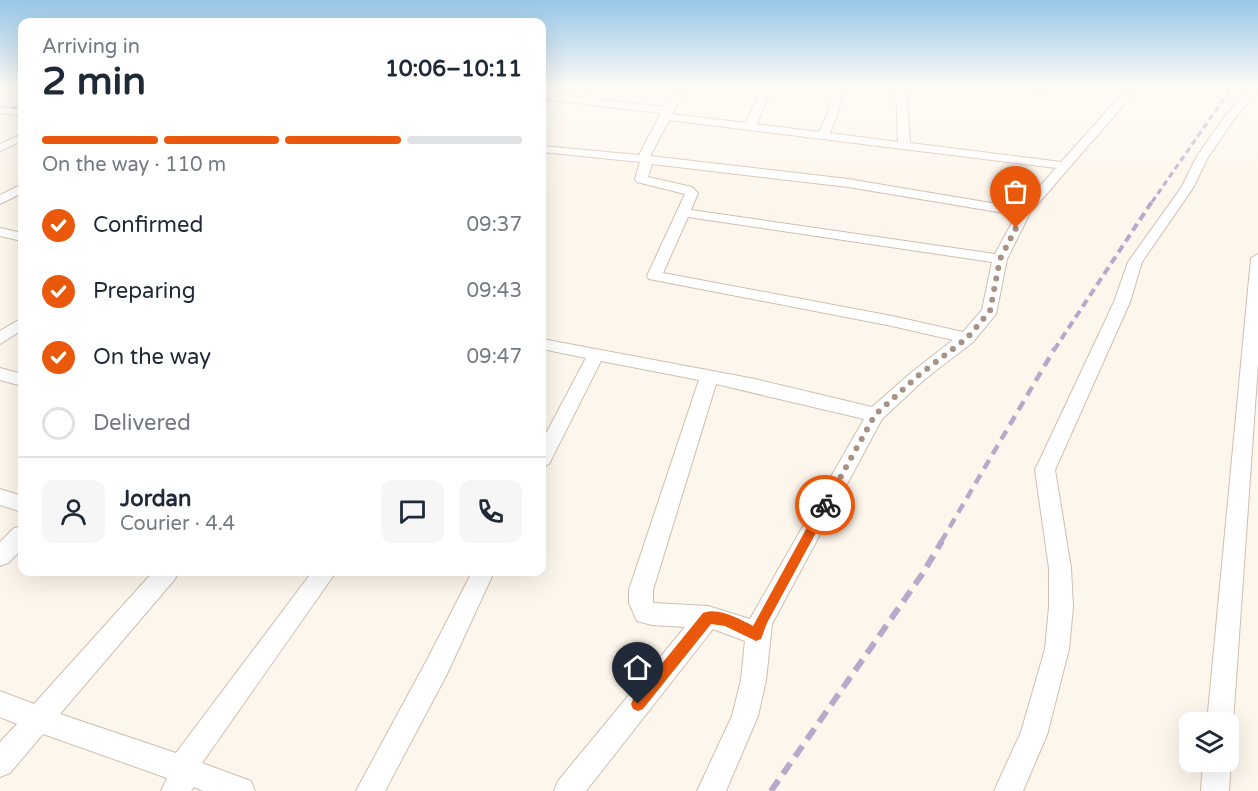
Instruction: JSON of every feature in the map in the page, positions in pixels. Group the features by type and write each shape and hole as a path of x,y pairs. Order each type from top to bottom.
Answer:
{"street":[{"path":"662,124 645,159 640,179 688,190 692,193 685,213 654,276 892,321 967,338"},
{"path":"732,124 1065,166"},
{"path":"823,136 828,124"},
{"path":"903,124 904,146"},
{"path":"711,791 745,722 753,687 756,634 761,621 875,415 919,375 967,338 990,311 1000,259 1024,212 1101,124"},
{"path":"1008,791 1034,735 1057,649 1061,607 1060,568 1045,470 1122,302 1136,262 1181,198 1202,159 1225,124"},
{"path":"0,148 18,139"},
{"path":"546,149 848,183 1024,212"},
{"path":"0,200 18,190"},
{"path":"685,213 1000,259"},
{"path":"0,232 18,236"},
{"path":"1221,712 1258,258"},
{"path":"0,339 18,326"},
{"path":"546,345 709,378 755,385 875,415"},
{"path":"546,451 596,355"},
{"path":"0,375 18,379"},
{"path":"709,378 641,590 641,603 645,613 658,616 708,617 726,620 756,634"},
{"path":"0,497 18,503"},
{"path":"0,556 18,539"},
{"path":"0,763 163,576"},
{"path":"182,777 322,576"},
{"path":"370,791 443,656 481,576"},
{"path":"568,791 708,617"},
{"path":"0,704 182,777 241,791"},
{"path":"1215,791 1216,772"}],"railway":[{"path":"1152,202 1206,124"},
{"path":"1054,350 1153,200"},
{"path":"941,542 1055,348"},
{"path":"771,791 923,573 942,541"}],"way so far":[{"path":"825,505 875,415 919,375 967,338 990,311 1000,259 1016,228"}],"route":[{"path":"638,704 708,617 726,620 756,634 825,505"}]}
